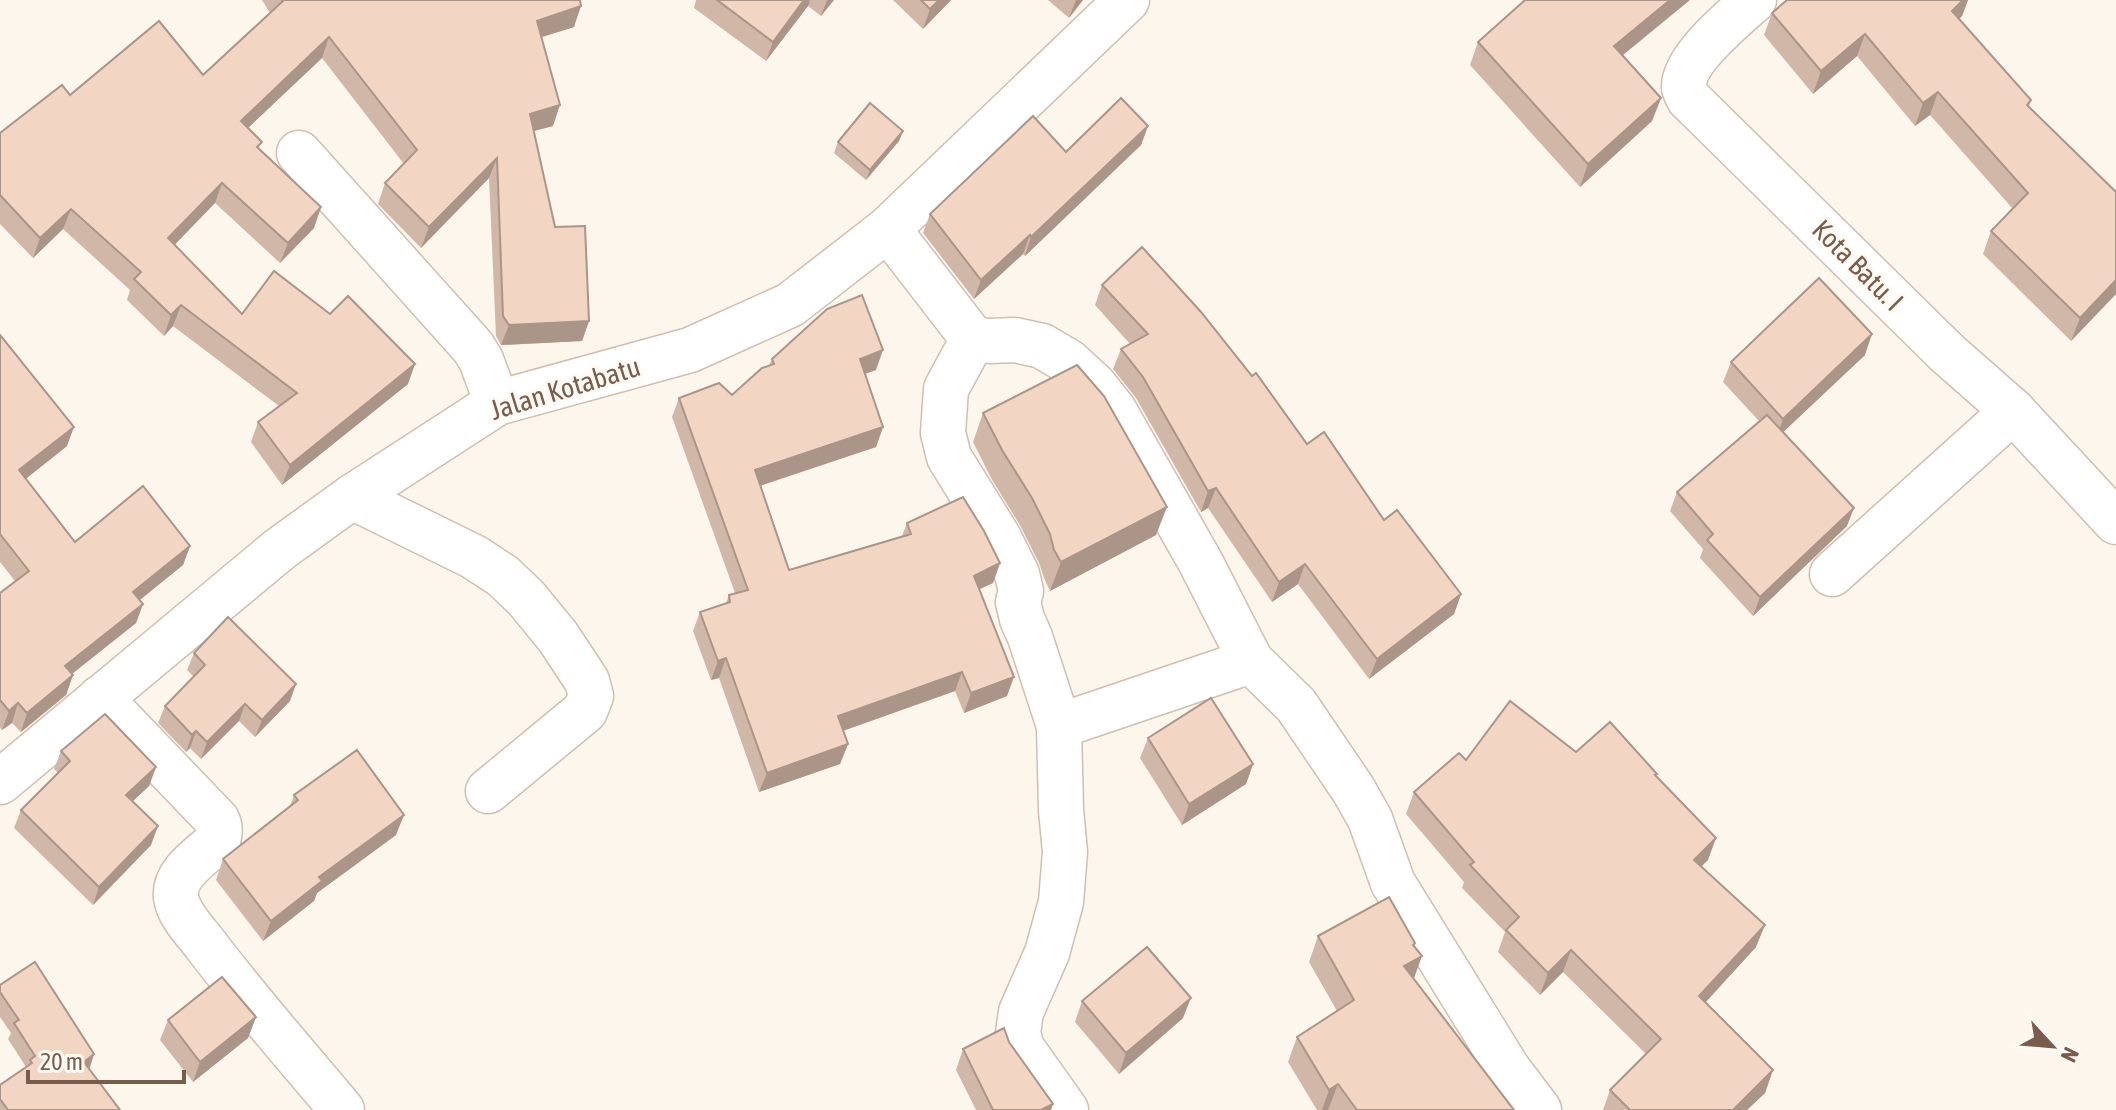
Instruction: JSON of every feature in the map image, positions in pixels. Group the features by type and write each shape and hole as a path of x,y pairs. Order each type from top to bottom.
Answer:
{"street":[{"name":"Jalan Kotabatu","path":"0,782 280,549 352,497 497,403 690,350 790,305 888,229 1127,0"},
{"name":"Kota Batu. I","path":"1754,0 1704,46 1686,77 1684,88 1689,99 1947,353 2013,411 2116,522"},
{"path":"299,153 473,347 497,403"},
{"path":"888,229 973,339 1015,340 1042,346 1069,362 1094,385 1114,410 1201,563 1251,661 1296,705 1353,789 1370,819 1393,883 1508,1069 1539,1110"},
{"path":"973,339 946,389 943,433 949,457 999,538 1017,574 1022,619 1059,726 1065,852 1061,902 1047,953 1021,1012 1018,1033 1022,1048 1066,1110"},
{"path":"1832,574 2013,411"},
{"path":"352,497 474,557 503,576 558,637 587,681 591,696 585,711 488,791"},
{"path":"1059,726 1251,661"},
{"path":"100,698 220,825 218,841 180,878 175,895 177,903 217,960 342,1110"}],"building":[{"path":"282,0 580,0 581,6 537,21 560,105 530,114 555,227 585,226 589,321 509,325 503,316 497,158 429,227 385,183 417,150 329,37 241,121 262,142 257,147 321,207 288,243 222,183 168,238 242,314 274,271 330,314 348,296 415,364 290,465 258,422 297,393 181,305 171,315 134,279 141,272 71,209 40,238 0,195 0,133 62,85 70,95 159,21 203,75"},
{"path":"717,0 804,0 773,42"},
{"path":"921,0 939,0 930,9"},
{"path":"1525,0 1670,0 1614,46 1661,98 1588,164 1478,42"},
{"path":"1787,0 1963,0 1952,11 2031,100 2027,105 2116,192 2116,280 2080,318 1991,231 2028,193 1938,92 1923,103 1865,34 1821,71 1772,13"},
{"path":"1121,98 1148,126 981,280 930,214 1033,116 1066,152"},
{"path":"870,103 903,131 870,170 838,142"},
{"path":"1142,247 1201,312 1252,376 1256,373 1307,444 1324,432 1384,520 1397,510 1461,594 1377,659 1305,564 1279,582 1216,488 1208,491 1143,377 1121,349 1148,334 1102,285"},
{"path":"1819,278 1872,334 1783,419 1731,362"},
{"path":"862,295 883,350 860,359 883,427 755,470 789,570 911,534 907,523 963,497 1000,563 974,576 1014,677 971,693 962,672 838,716 848,744 767,773 726,658 718,661 700,612 730,602 729,595 748,590 679,398 719,383 732,395 762,368 774,364 772,359 827,309"},
{"path":"0,335 74,427 19,470 75,542 143,486 190,546 133,592 143,604 65,666 73,675 27,713 18,703 9,711 0,700 0,593 29,571 0,534"},
{"path":"1077,365 1104,396 1167,507 1061,562 1032,498 983,413"},
{"path":"1767,415 1854,508 1760,597 1707,540 1713,534 1677,492"},
{"path":"228,617 296,684 262,720 245,704 207,742 196,731 192,735 165,706 205,665 194,653"},
{"path":"1211,698 1253,764 1189,804 1148,738"},
{"path":"1510,701 1576,752 1610,722 1655,775 1716,838 1694,860 1765,925 1699,996 1773,1070 1733,1110 1630,1110 1610,1090 1661,1039 1571,950 1548,973 1506,930 1519,917 1470,865 1474,862 1414,792 1459,753 1466,760"},
{"path":"105,714 156,767 126,795 158,826 99,887 21,810 70,761 61,751"},
{"path":"357,750 404,815 319,877 322,881 271,921 223,859 298,800 294,795"},
{"path":"1389,897 1415,943 1413,945 1422,956 1404,966 1514,1110 1357,1110 1338,1084 1329,1090 1297,1037 1354,1000 1318,936"},
{"path":"1147,947 1191,998 1126,1053 1082,1001"},
{"path":"35,962 94,1054 84,1062 120,1110 8,1110 0,1099 0,1085 32,1063 30,1060 35,1056 14,1023 19,1020 0,992 0,985"},
{"path":"222,977 256,1017 200,1062 168,1020"},
{"path":"1004,1028 1009,1042 1053,1104 1041,1110 993,1110 963,1049"}]}
